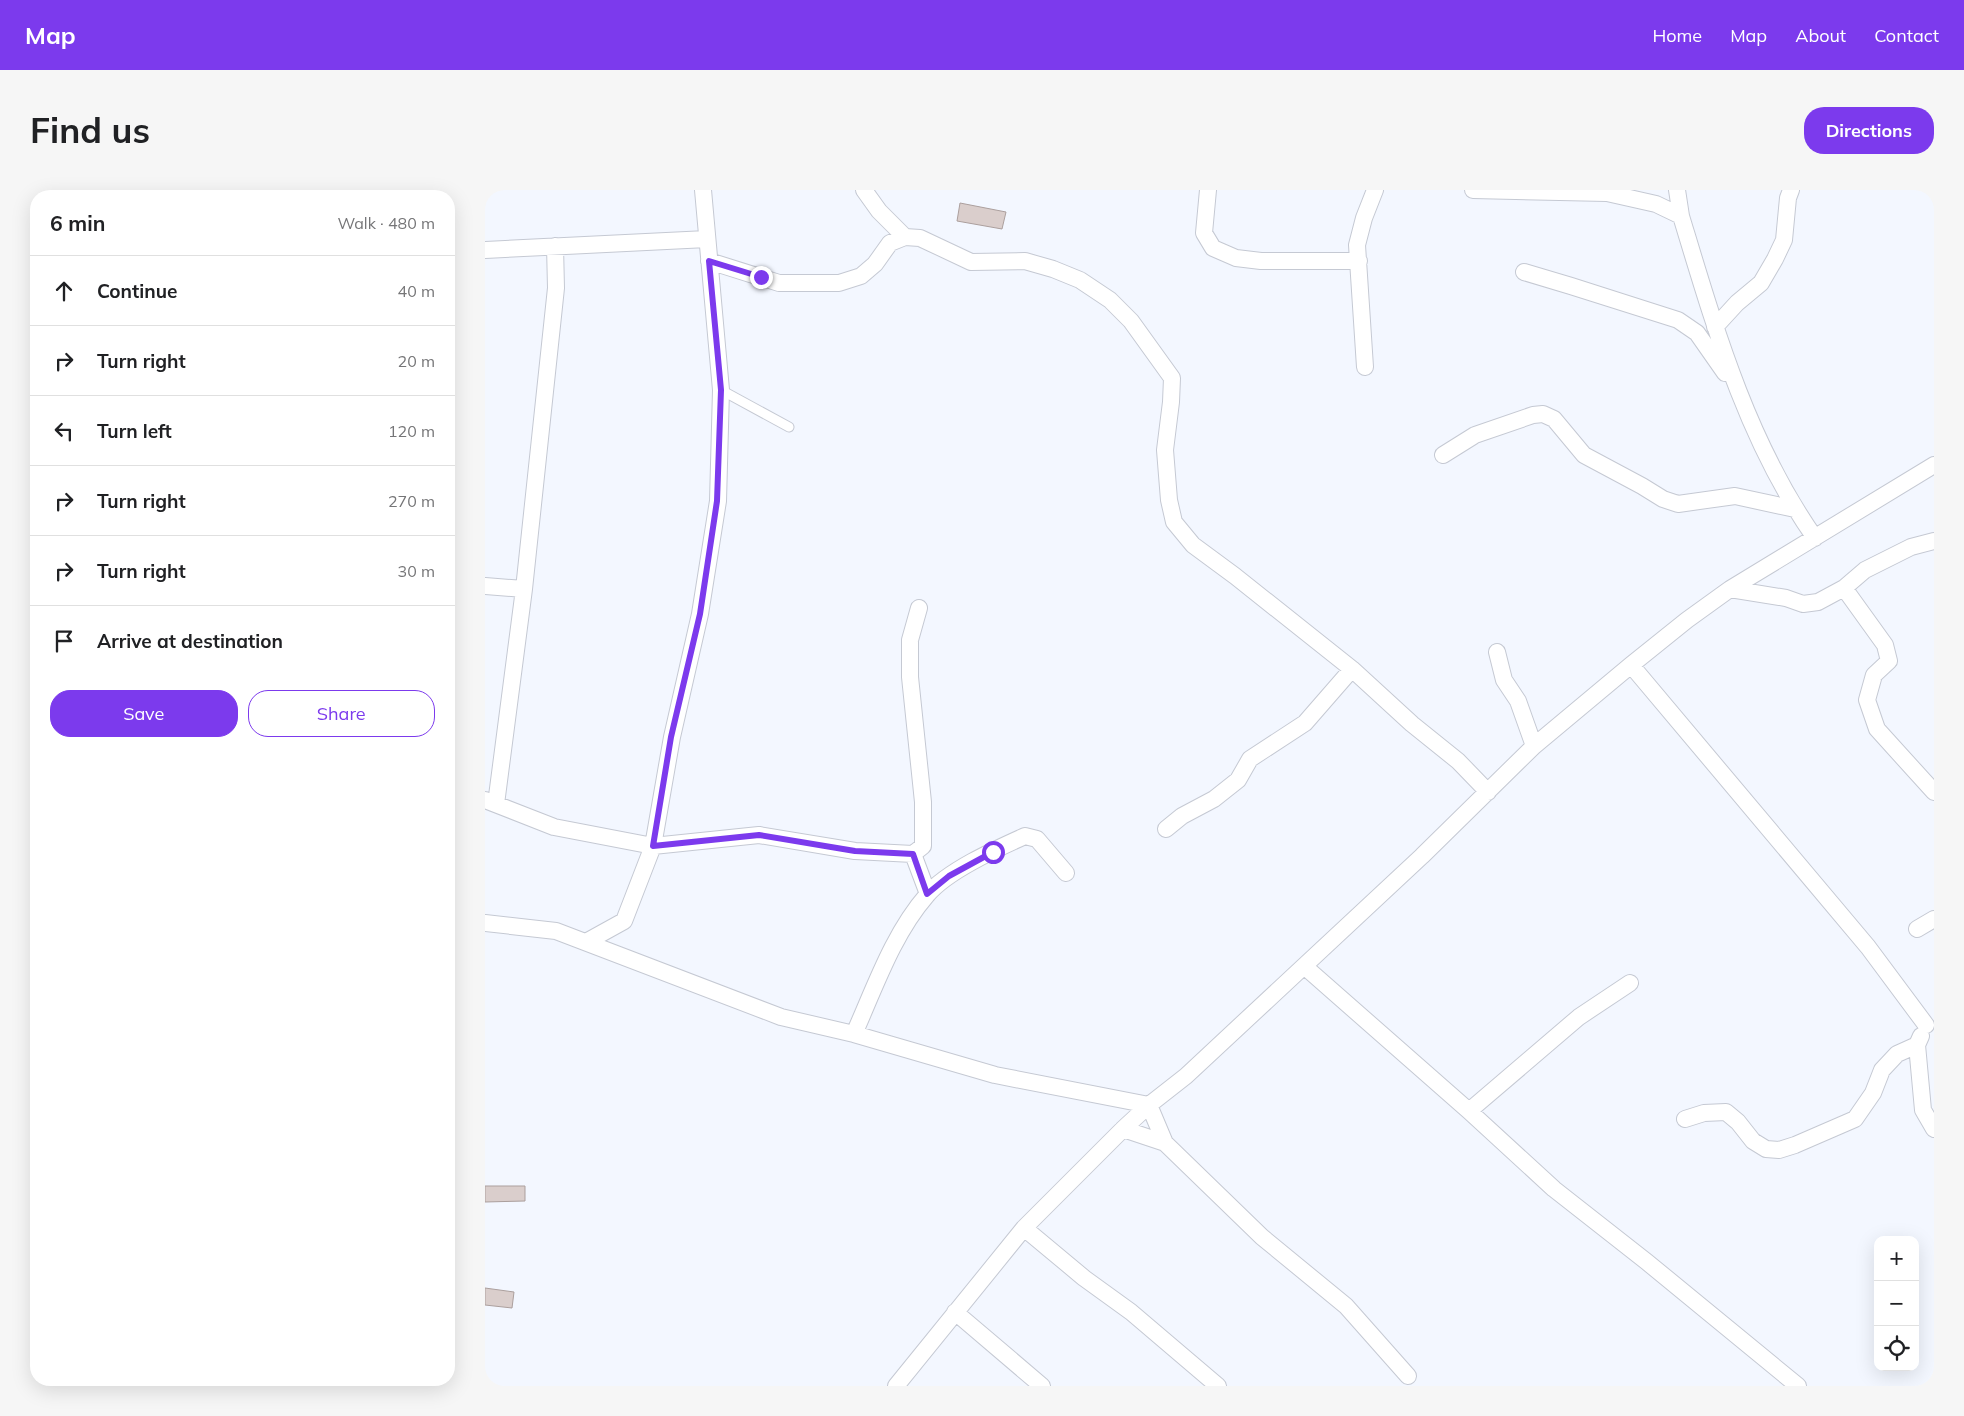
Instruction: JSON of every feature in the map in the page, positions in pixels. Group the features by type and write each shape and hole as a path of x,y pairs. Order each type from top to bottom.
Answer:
{"street":[{"path":"587,942 624,921 653,846 671,737 700,614 717,501 721,390 703,190"},
{"path":"864,190 879,210 905,237"},
{"path":"1208,190 1204,233 1213,248 1236,258 1261,261 1359,261"},
{"path":"1365,367 1357,245 1364,218 1375,190"},
{"path":"1473,190 1607,193 1656,204 1681,216"},
{"path":"1677,190 1681,216 1735,387 1795,509 1815,538"},
{"path":"1715,327 1737,303 1761,283 1775,259 1784,240 1788,198 1791,190"},
{"path":"709,261 779,283 839,283 861,276 875,264 890,243 905,237 920,238 971,262 1025,262 1053,269 1080,280 1110,300 1131,321 1172,378 1165,450 1169,500 1174,522 1193,545 1352,669 1412,724 1458,761 1489,792"},
{"path":"485,250 707,239"},
{"path":"555,246 556,288 525,589 491,802 554,827 653,846 759,835 855,851 913,854 923,846 923,802 910,677 910,640 919,608"},
{"path":"1524,272 1678,320 1697,333 1735,387"},
{"path":"1443,455 1475,435 1533,415 1543,414 1554,419 1584,456 1642,486 1663,500 1679,504 1735,496 1795,509"},
{"path":"896,1386 1024,1228 1123,1129 1149,1105 1186,1076 1489,792 1534,746 1687,620 1730,589 1934,465"},
{"path":"1730,589 1787,598 1803,604 1818,602 1844,588 1865,570 1911,547 1934,541"},
{"path":"485,586 525,589"},
{"path":"1844,588 1885,645 1889,660 1874,675 1867,700 1877,729 1934,792"},
{"path":"1497,652 1504,680 1518,701 1534,746"},
{"path":"1631,665 1868,947 1930,1025 1917,1045 1897,1054 1882,1070 1873,1093 1855,1119 1795,1145 1779,1150 1766,1149 1753,1141 1738,1122 1726,1112 1704,1113 1685,1119"},
{"path":"1166,829 1182,816 1214,799 1238,780 1250,759 1305,723 1352,669"},
{"path":"854,1034 885,964 908,920 927,894 949,876 1025,836 1037,839 1066,873"},
{"path":"913,854 927,894"},
{"path":"1917,929 1934,919"},
{"path":"485,922 556,931 781,1017 854,1034 995,1076 1149,1105"},
{"path":"1303,966 1469,1111 1554,1189 1655,1268 1798,1386"},
{"path":"1469,1111 1579,1017 1630,982"},
{"path":"1917,1045 1923,1110 1934,1129"},
{"path":"1149,1105 1165,1143 1262,1237 1345,1306 1408,1376"},
{"path":"1123,1129 1165,1143"},
{"path":"1024,1228 1083,1278 1131,1312 1219,1386"},
{"path":"955,1312 1042,1386"}],"lane":[{"path":"721,390 789,427"}],"building":[{"path":"960,203 1006,212 1002,229 957,221"},
{"path":"485,1186 525,1186 525,1201 485,1202"},
{"path":"485,1288 514,1292 512,1308 485,1305"}],"route":[{"path":"761,277 709,261 721,390 717,501 700,614 671,737 653,846 759,835 855,851 913,854 927,894 949,876 993,852"}]}
